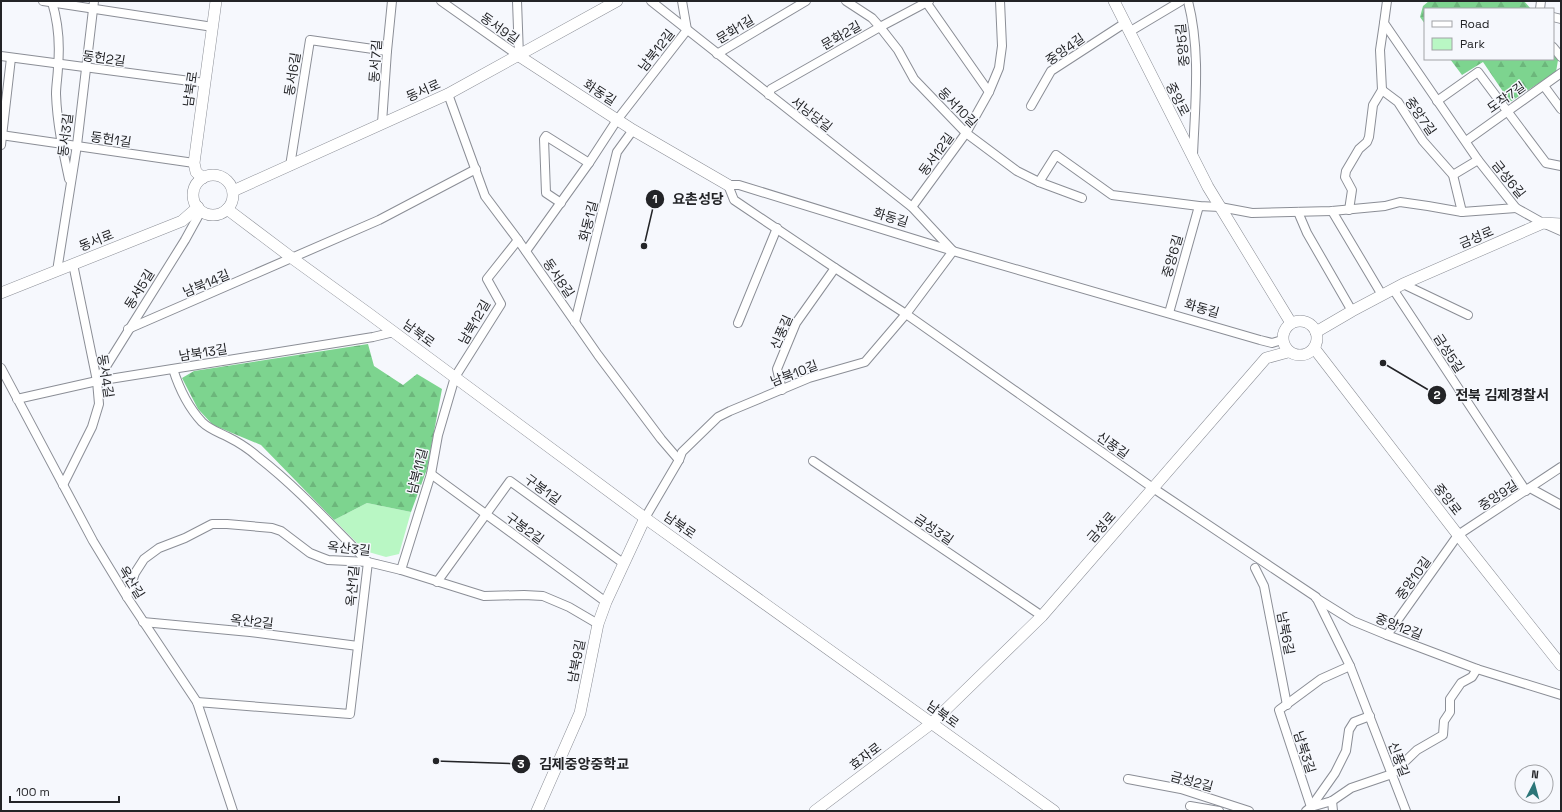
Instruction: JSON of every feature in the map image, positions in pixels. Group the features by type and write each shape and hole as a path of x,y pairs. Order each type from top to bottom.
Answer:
{"street":[{"path":"43,1 94,5 213,27"},
{"name":"남북로","path":"194,163 216,1"},
{"name":"동서7길","path":"382,123 392,1"},
{"name":"동서9길","path":"441,1 519,56"},
{"name":"동서9길","path":"517,1 519,56"},
{"name":"동서로","path":"232,191 448,94 617,1"},
{"name":"서낭당길","path":"651,1 912,207 953,251"},
{"path":"682,1 687,30"},
{"name":"문화1길","path":"717,54 806,1"},
{"name":"동서10길","path":"846,1 872,18 898,50 914,79 966,133 1016,171 1039,182 1082,198"},
{"name":"동서12길","path":"912,207 966,133 989,92 999,68 1002,46 1000,1"},
{"name":"중앙로","path":"1114,1 1193,159 1220,207 1291,323"},
{"name":"중앙4길","path":"1031,106 1051,71 1127,28 1181,1"},
{"name":"중앙5길","path":"1188,1 1193,22 1197,64 1193,159"},
{"path":"1350,210 1352,190 1345,177 1346,171 1359,149 1367,142 1369,137 1372,105 1382,90 1380,50 1388,1"},
{"path":"52,2 57,18 59,64 56,93 61,143 70,185"},
{"path":"928,2 989,92"},
{"name":"문화2길","path":"769,95 771,89 880,27 928,2"},
{"name":"동서3길","path":"57,271 77,146 94,5"},
{"name":"금성6길","path":"1384,23 1478,160 1516,208 1543,224 1561,231"},
{"name":"남북12길","path":"526,251 561,204 617,120 687,30"},
{"name":"동서6길","path":"290,166 310,40 387,51"},
{"path":"1554,48 1561,57"},
{"name":"동헌2길","path":"1,56 205,83"},
{"name":"화동길","path":"519,56 633,130 728,185 739,185 953,251 1272,343 1282,340"},
{"path":"1,145 11,58"},
{"path":"1437,101 1478,72 1546,163 1561,166"},
{"name":"도작7길","path":"1466,141 1561,73"},
{"path":"1544,86 1561,109"},
{"name":"중앙7길","path":"1382,90 1398,102 1423,141 1453,175 1462,212"},
{"name":"동서8길","path":"448,94 485,196 526,251 575,322 661,439 679,460"},
{"name":"화동1길","path":"575,322 617,152 633,130"},
{"name":"동헌1길","path":"1,135 194,163"},
{"path":"561,204 546,193 544,139 546,136 589,163"},
{"path":"1039,182 1056,155 1112,195 1199,206 1220,207 1252,213 1350,210 1385,206 1400,202 1462,212 1516,208"},
{"name":"금성6길","path":"1453,175 1478,160"},
{"path":"194,163 196,172 203,178"},
{"path":"292,258 379,220 476,169"},
{"path":"212,176 221,177 229,183 232,191 232,201 227,209 215,215 199,209 194,199 194,189 199,181 203,178 212,176"},
{"name":"신풍길","path":"728,185 734,200 834,268 906,314 1153,488 1316,597 1350,666 1406,811"},
{"name":"중앙6길","path":"1168,313 1199,206"},
{"name":"동서로","path":"1,293 182,221 199,209"},
{"name":"동서5길","path":"97,381 128,329 185,240 199,209"},
{"name":"남북로","path":"227,209 645,518 1054,811"},
{"path":"1332,211 1382,295"},
{"path":"1298,212 1307,233 1352,311"},
{"name":"금성로","path":"1316,332 1398,286 1543,224 1561,224"},
{"path":"738,323 777,228"},
{"name":"남북12길","path":"455,377 501,304 487,279 518,240"},
{"name":"남북10길","path":"645,518 679,460 682,452 718,417 730,410 809,378 865,362 906,314 953,251"},
{"name":"남북14길","path":"128,329 292,258"},
{"name":"동서4길","path":"63,485 94,421 100,404 97,381 73,264"},
{"name":"신풍길","path":"782,390 778,369 796,323 834,268"},
{"path":"1398,286 1468,316"},
{"name":"금성5길","path":"1398,286 1528,490"},
{"path":"1301,320 1311,324 1316,332 1317,340 1314,348 1306,355 1300,356 1288,352 1282,340 1284,330 1291,323 1301,320"},
{"name":"남북13길","path":"17,399 97,381 373,337 394,332"},
{"name":"중앙로","path":"1314,348 1458,535 1560,662"},
{"name":"금성로","path":"932,723 1042,616 1266,358 1288,352"},
{"name":"옥산길","path":"1,368 93,541 143,622 197,702 234,811"},
{"name":"옥산1길","path":"173,369 179,388 202,422 210,429 235,441 258,456 288,482 368,562 350,714 197,702"},
{"name":"남북11길","path":"401,570 431,474 438,435 455,377"},
{"name":"금성3길","path":"813,462 1042,616"},
{"name":"중앙9길","path":"1458,535 1561,467"},
{"name":"구봉2길","path":"431,474 606,602"},
{"name":"구봉1길","path":"437,582 510,481 624,563"},
{"name":"중앙9길","path":"1528,490 1561,505"},
{"name":"남북9길","path":"537,811 580,713 598,624 606,602 645,518"},
{"name":"옥산3길","path":"127,597 135,573 144,560 159,548 185,538 212,524 248,525 272,528 281,531 310,553 328,560 368,562 401,570 484,596 543,596 569,607 598,624"},
{"name":"중앙10길","path":"1387,635 1458,535"},
{"name":"남북6길","path":"1256,568 1264,586 1287,705"},
{"name":"중앙12길","path":"1316,597 1353,621 1387,635 1477,669 1561,695"},
{"name":"옥산2길","path":"143,622 250,632 358,646"},
{"path":"1287,705 1321,680 1350,666"},
{"path":"1309,810 1332,801 1352,788 1392,774 1417,750 1443,735 1444,721 1450,712 1450,699 1461,683 1472,677 1477,669"},
{"name":"남북3길","path":"1287,705 1279,710 1309,810"},
{"path":"1309,810 1335,773 1346,751 1349,730 1354,722 1370,716"},
{"name":"효자로","path":"815,811 932,723"},
{"name":"금성2길","path":"1128,779 1180,789 1249,811"},
{"path":"1332,801 1332,811"},
{"path":"1190,806 1218,811"}],"green space":[{"path":"1429,1 1524,1 1530,8 1424,8 1424,23 1420,17 1423,6"},
{"path":"1554,54 1558,60 1556,72 1510,102 1483,62 1462,75 1451,60 1554,60"},
{"path":"368,344 374,366 403,385 417,374 442,389 427,469 411,512 367,503 334,520 261,445 213,425 198,409 182,378 194,371"},
{"path":"367,503 411,512 399,554 386,557 365,551 334,520"}],"place":[{"name":"요촌성당","path":"644,246"},
{"name":"전북 김제경찰서","path":"1383,363"},
{"name":"김제중앙중학교","path":"436,761"}]}
